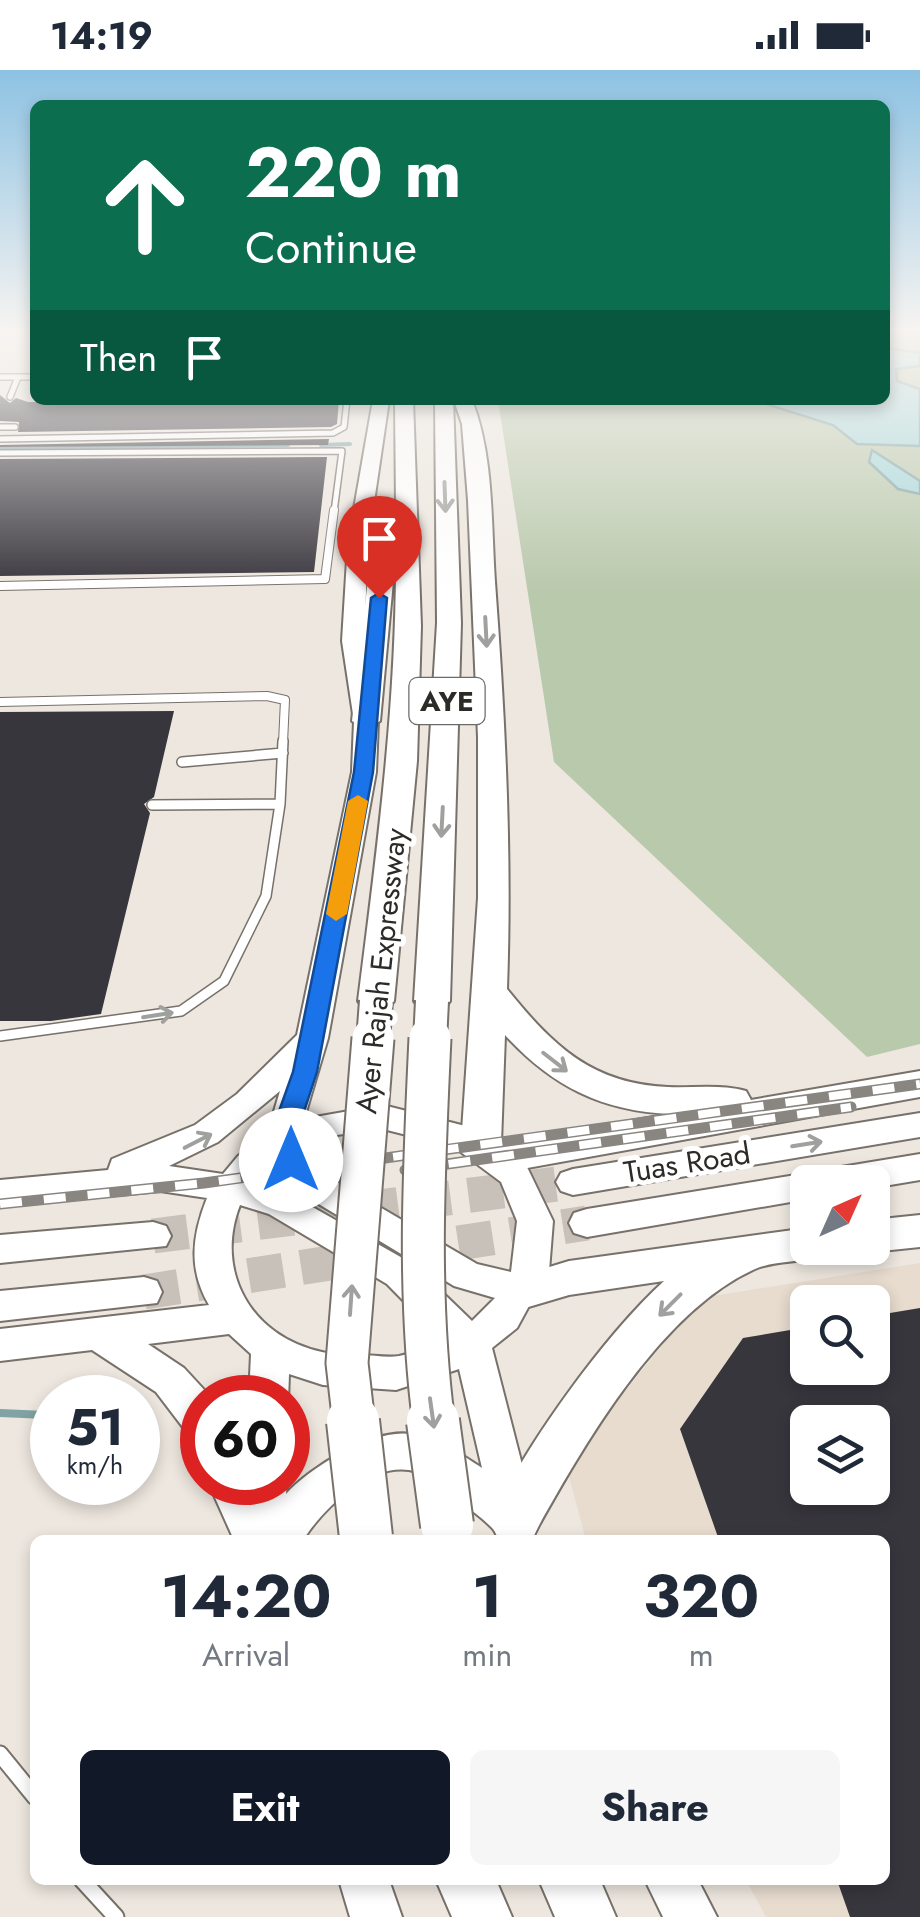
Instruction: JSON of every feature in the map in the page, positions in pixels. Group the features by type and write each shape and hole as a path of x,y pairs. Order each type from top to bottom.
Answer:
{"highway":[{"name":"Ayer Rajah Expressway","path":"366,1535 347,1363 376,1001 403,761 408,626 404,418"},
{"name":"Ayer Rajah Expressway","path":"444,418 450,623 423,1198 425,1358 450,1532"},
{"path":"470,418 480,500 492,737 490,1151 920,1084"},
{"path":"366,721 382,560 404,454"},
{"path":"489,991 529,1042 573,1076 628,1097 789,1106"},
{"path":"890,1234 920,1230"},
{"path":"525,1292 570,1278 790,1246"},
{"path":"519,1531 554,1453 636,1342 677,1295 750,1251"},
{"path":"468,1885 482,1917"},
{"path":"571,1885 586,1917"}],"main road":[{"path":"378,418 358,542 354,622 366,721 364,772 312,1038 281,1142 301,1177 467,1276 525,1292"},
{"path":"2,1193 78,1180 168,1156 214,1132 240,1111 312,1038"},
{"path":"383,1117 451,1130 490,1151 522,1186 536,1220 537,1256 525,1292 506,1316 472,1345 420,1366 362,1374 323,1369 287,1358 234,1318 219,1293 210,1266 216,1212 229,1188 252,1162 281,1142 347,1119 383,1117"},
{"name":"Tuas Road","path":"573,1182 920,1126"},
{"path":"890,1172 920,1167"},
{"path":"2,1193 160,1178 229,1188 281,1206 400,1274 472,1345 519,1531"},
{"name":"Tuas Road","path":"587,1223 790,1189"},
{"path":"0,1249 153,1236"},
{"path":"0,1306 144,1292"},
{"path":"0,1345 234,1318"},
{"path":"94,1334 154,1366 180,1391"},
{"path":"269,1375 270,1347"},
{"path":"282,1535 306,1501 331,1480 385,1455 411,1452 468,1481 519,1531"},
{"path":"239,1505 253,1535"},
{"path":"264,1535 265,1505"},
{"path":"366,1885 376,1917"},
{"path":"673,1885 690,1917"}],"lane":[{"path":"0,439 333,434 344,427 345,418"},
{"path":"0,427 15,427"},
{"path":"0,453 342,451 326,580 0,586"},
{"path":"0,702 276,696 285,700 280,804 266,896 224,981 182,1011 0,1036"},
{"path":"182,762 283,753"},
{"path":"152,806 280,804"},
{"path":"0,1754 30,1790"},
{"path":"87,1885 116,1917"}],"shaded area":[{"path":"920,1263 920,1917 766,1917 749,1885 890,1885 890,1535 585,1535 566,1465 700,1298"}],"green space":[{"path":"501,418 920,418 920,1044 867,1057 554,762"}],"water":[{"path":"811,418 920,418 920,446 857,444 833,425"},
{"path":"872,450 920,481 920,494 898,489 869,462"}],"building":[{"path":"337,418 337,424 331,427 18,432 19,422 0,421"},
{"path":"329,439 328,445 0,447 0,445"},
{"path":"327,457 314,572 0,576 0,459"},
{"path":"174,711 154,797 144,804 150,813 101,1014 51,1021 0,1021 0,712"},
{"path":"920,1308 920,1917 850,1917 839,1885 890,1885 890,1535 717,1535 680,1429 743,1338 790,1330 790,1385 890,1385 890,1313"}],"waterway":[{"path":"321,445 350,444"},
{"path":"0,449 288,445"},
{"path":"0,1413 30,1414"}],"tunnel":[{"path":"153,1236 573,1182"},
{"path":"144,1292 587,1223"}],"railway":[{"path":"0,1204 204,1183 920,1084"},
{"path":"405,1170 851,1107"}],"slow traffic":[{"path":"336,914 358,801"}],"route":[{"path":"291,1160 281,1142 305,1072 364,772 379,598"}]}
